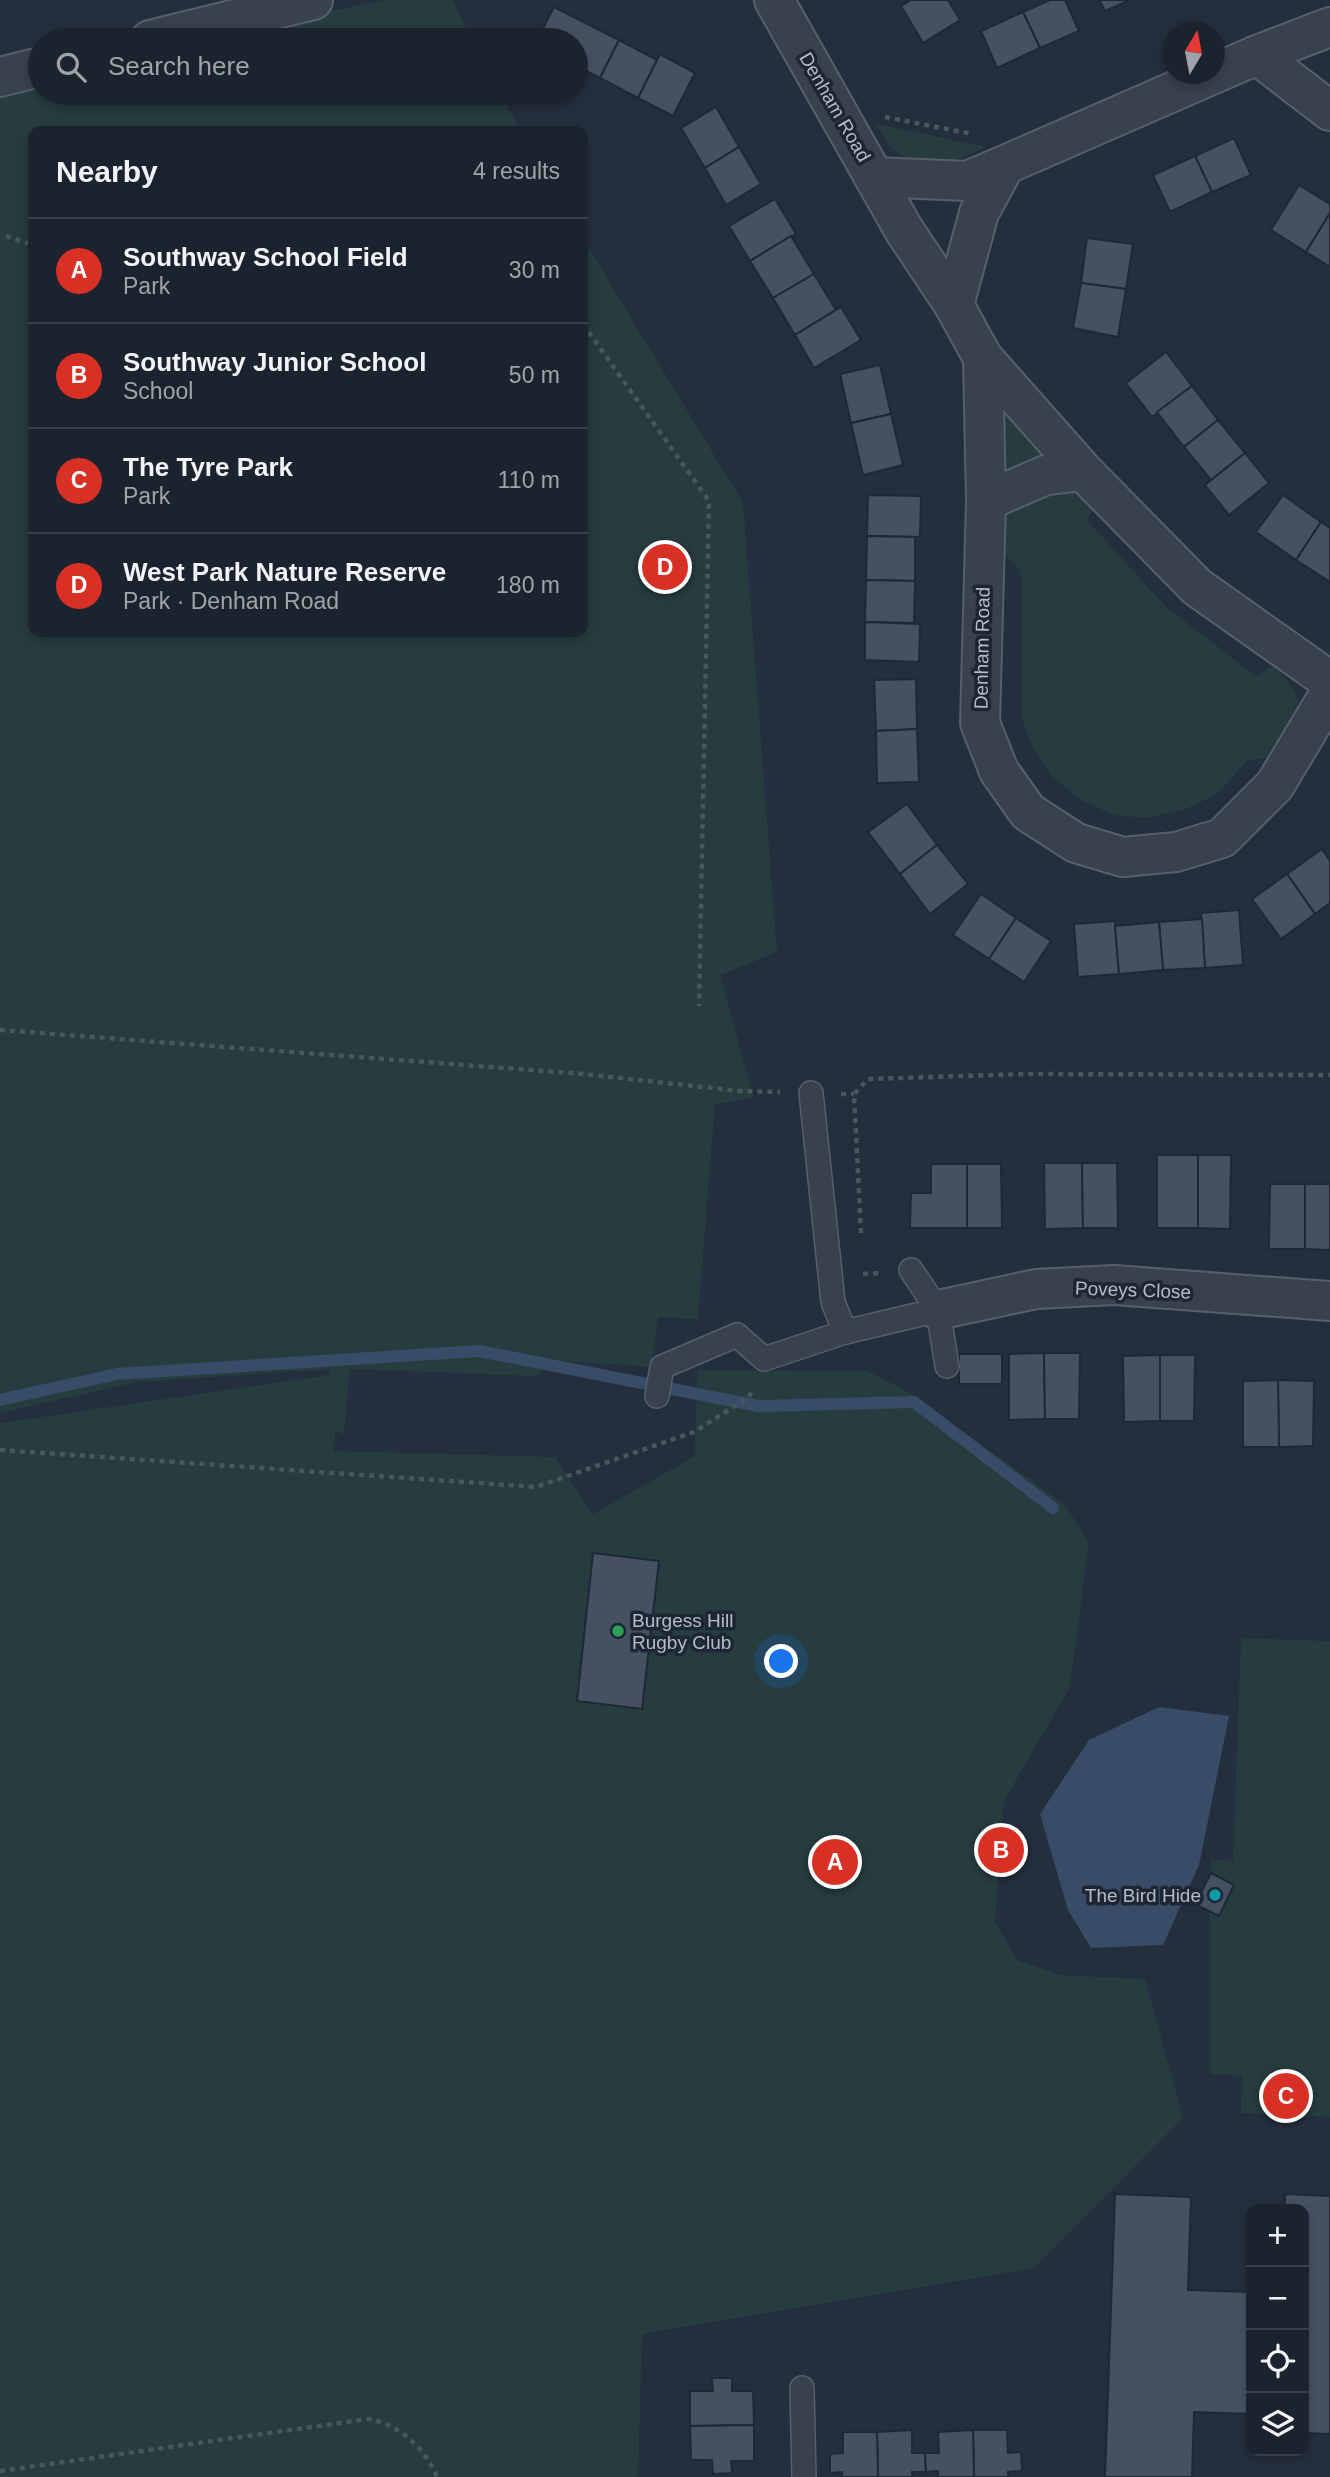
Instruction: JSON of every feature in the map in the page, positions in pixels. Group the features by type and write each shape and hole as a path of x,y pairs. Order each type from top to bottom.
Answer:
{"street":[{"path":"199,28 313,0"},
{"name":"Denham Road","path":"774,0 904,230 954,305 983,358 1083,471 1197,587 1330,681"},
{"path":"874,177 967,181 1257,55 1330,27"},
{"path":"1257,55 1330,111"},
{"path":"0,77 28,70"},
{"path":"954,305 979,213 1005,165"},
{"name":"Denham Road","path":"983,358 986,501 980,723 999,771 1028,812 1076,843 1123,857 1176,852 1222,838 1275,785 1330,693"},
{"path":"986,501 1046,475 1083,471"},
{"name":"Poveys Close","path":"938,1310 1036,1290 1114,1285 1330,1301"}],"lane":[{"path":"811,1093 833,1303 845,1332"},
{"path":"911,1269 938,1310 947,1366"},
{"path":"659,1386 663,1367 737,1335 764,1359 845,1332 938,1310"},
{"path":"802,2388 804,2477"}],"path":[{"path":"848,130 873,114 991,137 1005,165"},
{"path":"6,236 28,244"},
{"path":"588,331 709,501 699,1006"},
{"path":"0,1030 584,1074 739,1091 811,1093"},
{"path":"862,1247 854,1094 868,1079 1025,1074 1330,1075"},
{"path":"862,1261 863,1275 911,1269"},
{"path":"0,1450 536,1487 694,1432 749,1397"},
{"path":"0,2471 368,2419 386,2422 405,2436 429,2458 437,2477"}],"green space":[{"path":"385,0 453,0 466,28 247,28"},
{"path":"28,73 28,105 507,105 518,126 28,126 28,637 588,637 588,246 743,503 777,952 720,975 754,1098 715,1104 698,1319 658,1317 652,1367 552,1360 537,1376 350,1369 344,1434 335,1431 334,1451 555,1457 593,1514 695,1456 697,1370 868,1371 913,1395 1065,1505 1089,1542 1070,1687 1004,1801 995,1922 1017,1960 1060,1975 1145,1979 1183,2118 1034,2268 642,2334 638,2477 0,2477 0,1423 329,1375 330,1369 137,1382 0,1413 0,79"},
{"path":"876,124 986,147 949,163 916,162 891,149"},
{"path":"998,398 1050,461 996,482"},
{"path":"1072,489 1094,507 1087,520 1166,607 1257,677 1273,664 1285,677 1299,707 1295,727 1283,756 1248,760 1217,794 1188,808 1147,818 1113,815 1081,800 1052,776 1034,750 1021,717 1021,571 993,545 999,515 1025,496"},
{"path":"1241,1638 1330,1641 1330,2117 1241,2113 1242,2076 1210,2074 1210,1912 1219,1916 1234,1885 1211,1873 1211,1859 1233,1861"}],"water":[{"path":"1159,1707 1229,1716 1199,1865 1163,1945 1091,1948 1068,1910 1040,1814 1089,1740"}],"building":[{"path":"911,0 948,0 960,20 923,43 901,6"},
{"path":"1050,0 1065,0 1079,31 1040,48 1023,12"},
{"path":"1099,0 1130,0 1105,11"},
{"path":"554,7 619,40 600,78 588,72 588,28 543,28"},
{"path":"1023,12 1040,48 997,68 981,31"},
{"path":"619,40 657,60 638,98 600,78"},
{"path":"660,54 695,73 673,116 638,98"},
{"path":"716,107 739,147 705,168 681,128"},
{"path":"1234,138 1251,175 1212,192 1195,156"},
{"path":"739,147 761,184 726,205 705,168"},
{"path":"1195,156 1212,192 1170,212 1153,175"},
{"path":"1299,185 1330,204 1330,213 1306,252 1271,230"},
{"path":"775,199 796,234 750,261 729,226"},
{"path":"1330,213 1330,267 1306,252"},
{"path":"791,236 814,274 773,298 750,261"},
{"path":"1087,238 1133,244 1126,289 1081,283"},
{"path":"814,274 836,310 795,335 773,298"},
{"path":"1081,283 1126,289 1118,337 1073,328"},
{"path":"841,307 861,340 814,368 795,335"},
{"path":"1166,352 1192,386 1152,417 1126,383"},
{"path":"880,365 891,414 851,423 840,374"},
{"path":"1192,386 1218,420 1184,447 1157,412"},
{"path":"891,414 903,465 863,475 851,423"},
{"path":"1218,420 1245,453 1211,480 1184,447"},
{"path":"1245,453 1269,483 1229,515 1205,485"},
{"path":"868,495 921,496 920,537 867,536"},
{"path":"1283,495 1321,522 1296,560 1256,532"},
{"path":"1321,522 1330,528 1330,582 1296,560"},
{"path":"867,536 915,537 915,581 866,580"},
{"path":"866,580 915,581 914,623 865,622"},
{"path":"865,622 920,624 919,662 865,660"},
{"path":"916,679 917,729 876,731 874,680"},
{"path":"917,729 919,782 877,783 876,731"},
{"path":"907,804 937,845 900,874 868,832"},
{"path":"937,845 968,884 930,914 900,874"},
{"path":"1322,849 1330,861 1330,903 1315,914 1287,874"},
{"path":"1287,874 1315,914 1281,939 1252,899"},
{"path":"981,894 1016,918 989,959 953,935"},
{"path":"1239,910 1243,965 1205,968 1201,913"},
{"path":"1016,918 1051,941 1024,982 989,959"},
{"path":"1202,919 1205,968 1163,970 1159,922"},
{"path":"1115,921 1119,974 1078,977 1074,924"},
{"path":"1159,922 1163,970 1119,974 1115,926"},
{"path":"1157,1155 1198,1155 1198,1228 1157,1228"},
{"path":"1198,1155 1231,1155 1230,1229 1198,1228"},
{"path":"1044,1163 1082,1163 1083,1228 1045,1229"},
{"path":"1082,1163 1117,1163 1118,1228 1083,1228"},
{"path":"931,1164 967,1164 967,1228 910,1228 911,1193 931,1193"},
{"path":"967,1164 1001,1164 1002,1228 967,1228"},
{"path":"1270,1184 1305,1184 1305,1249 1269,1249"},
{"path":"1305,1184 1330,1184 1330,1250 1305,1249"},
{"path":"1044,1353 1045,1419 1009,1420 1009,1354"},
{"path":"1044,1353 1080,1353 1079,1419 1045,1419"},
{"path":"959,1354 1002,1354 1002,1384 959,1384"},
{"path":"1160,1355 1195,1355 1194,1421 1160,1421"},
{"path":"1160,1355 1160,1421 1124,1422 1123,1356"},
{"path":"1278,1380 1314,1381 1313,1446 1279,1447"},
{"path":"1278,1380 1279,1447 1243,1447 1243,1381"},
{"name":"Burgess Hill Rugby Club","path":"593,1553 659,1561 642,1709 577,1701"},
{"name":"The Bird Hide","path":"1211,1873 1234,1885 1219,1916 1195,1904"},
{"path":"1115,2194 1191,2197 1188,2290 1246,2292 1246,2414 1194,2412 1192,2477 1105,2477"},
{"path":"1285,2194 1330,2196 1330,2434 1309,2433 1309,2204 1285,2204"},
{"path":"712,2378 732,2378 732,2391 753,2391 754,2425 690,2426 690,2391 713,2391"},
{"path":"754,2425 754,2461 731,2461 732,2473 713,2474 712,2460 691,2460 690,2426"},
{"path":"912,2430 912,2453 925,2453 926,2472 912,2472 912,2477 878,2477 877,2432"},
{"path":"973,2430 1007,2430 1008,2453 1021,2452 1022,2471 1008,2472 1008,2477 974,2477"},
{"path":"973,2430 974,2477 938,2477 938,2471 926,2472 925,2453 939,2453 938,2432"},
{"path":"843,2432 877,2432 878,2477 842,2477 842,2472 830,2473 830,2454 843,2453"}],"waterway":[{"path":"0,1400 117,1374 479,1351 758,1406 914,1402 1053,1508"}],"place":[{"name":"West Park Nature Reserve","path":"665,567"},
{"name":"Burgess Hill Rugby Club","path":"618,1631"},
{"name":"Southway Junior School","path":"1001,1850"},
{"name":"Southway School Field","path":"835,1862"},
{"name":"The Bird Hide","path":"1215,1895"},
{"name":"The Tyre Park","path":"1286,2096"}]}
